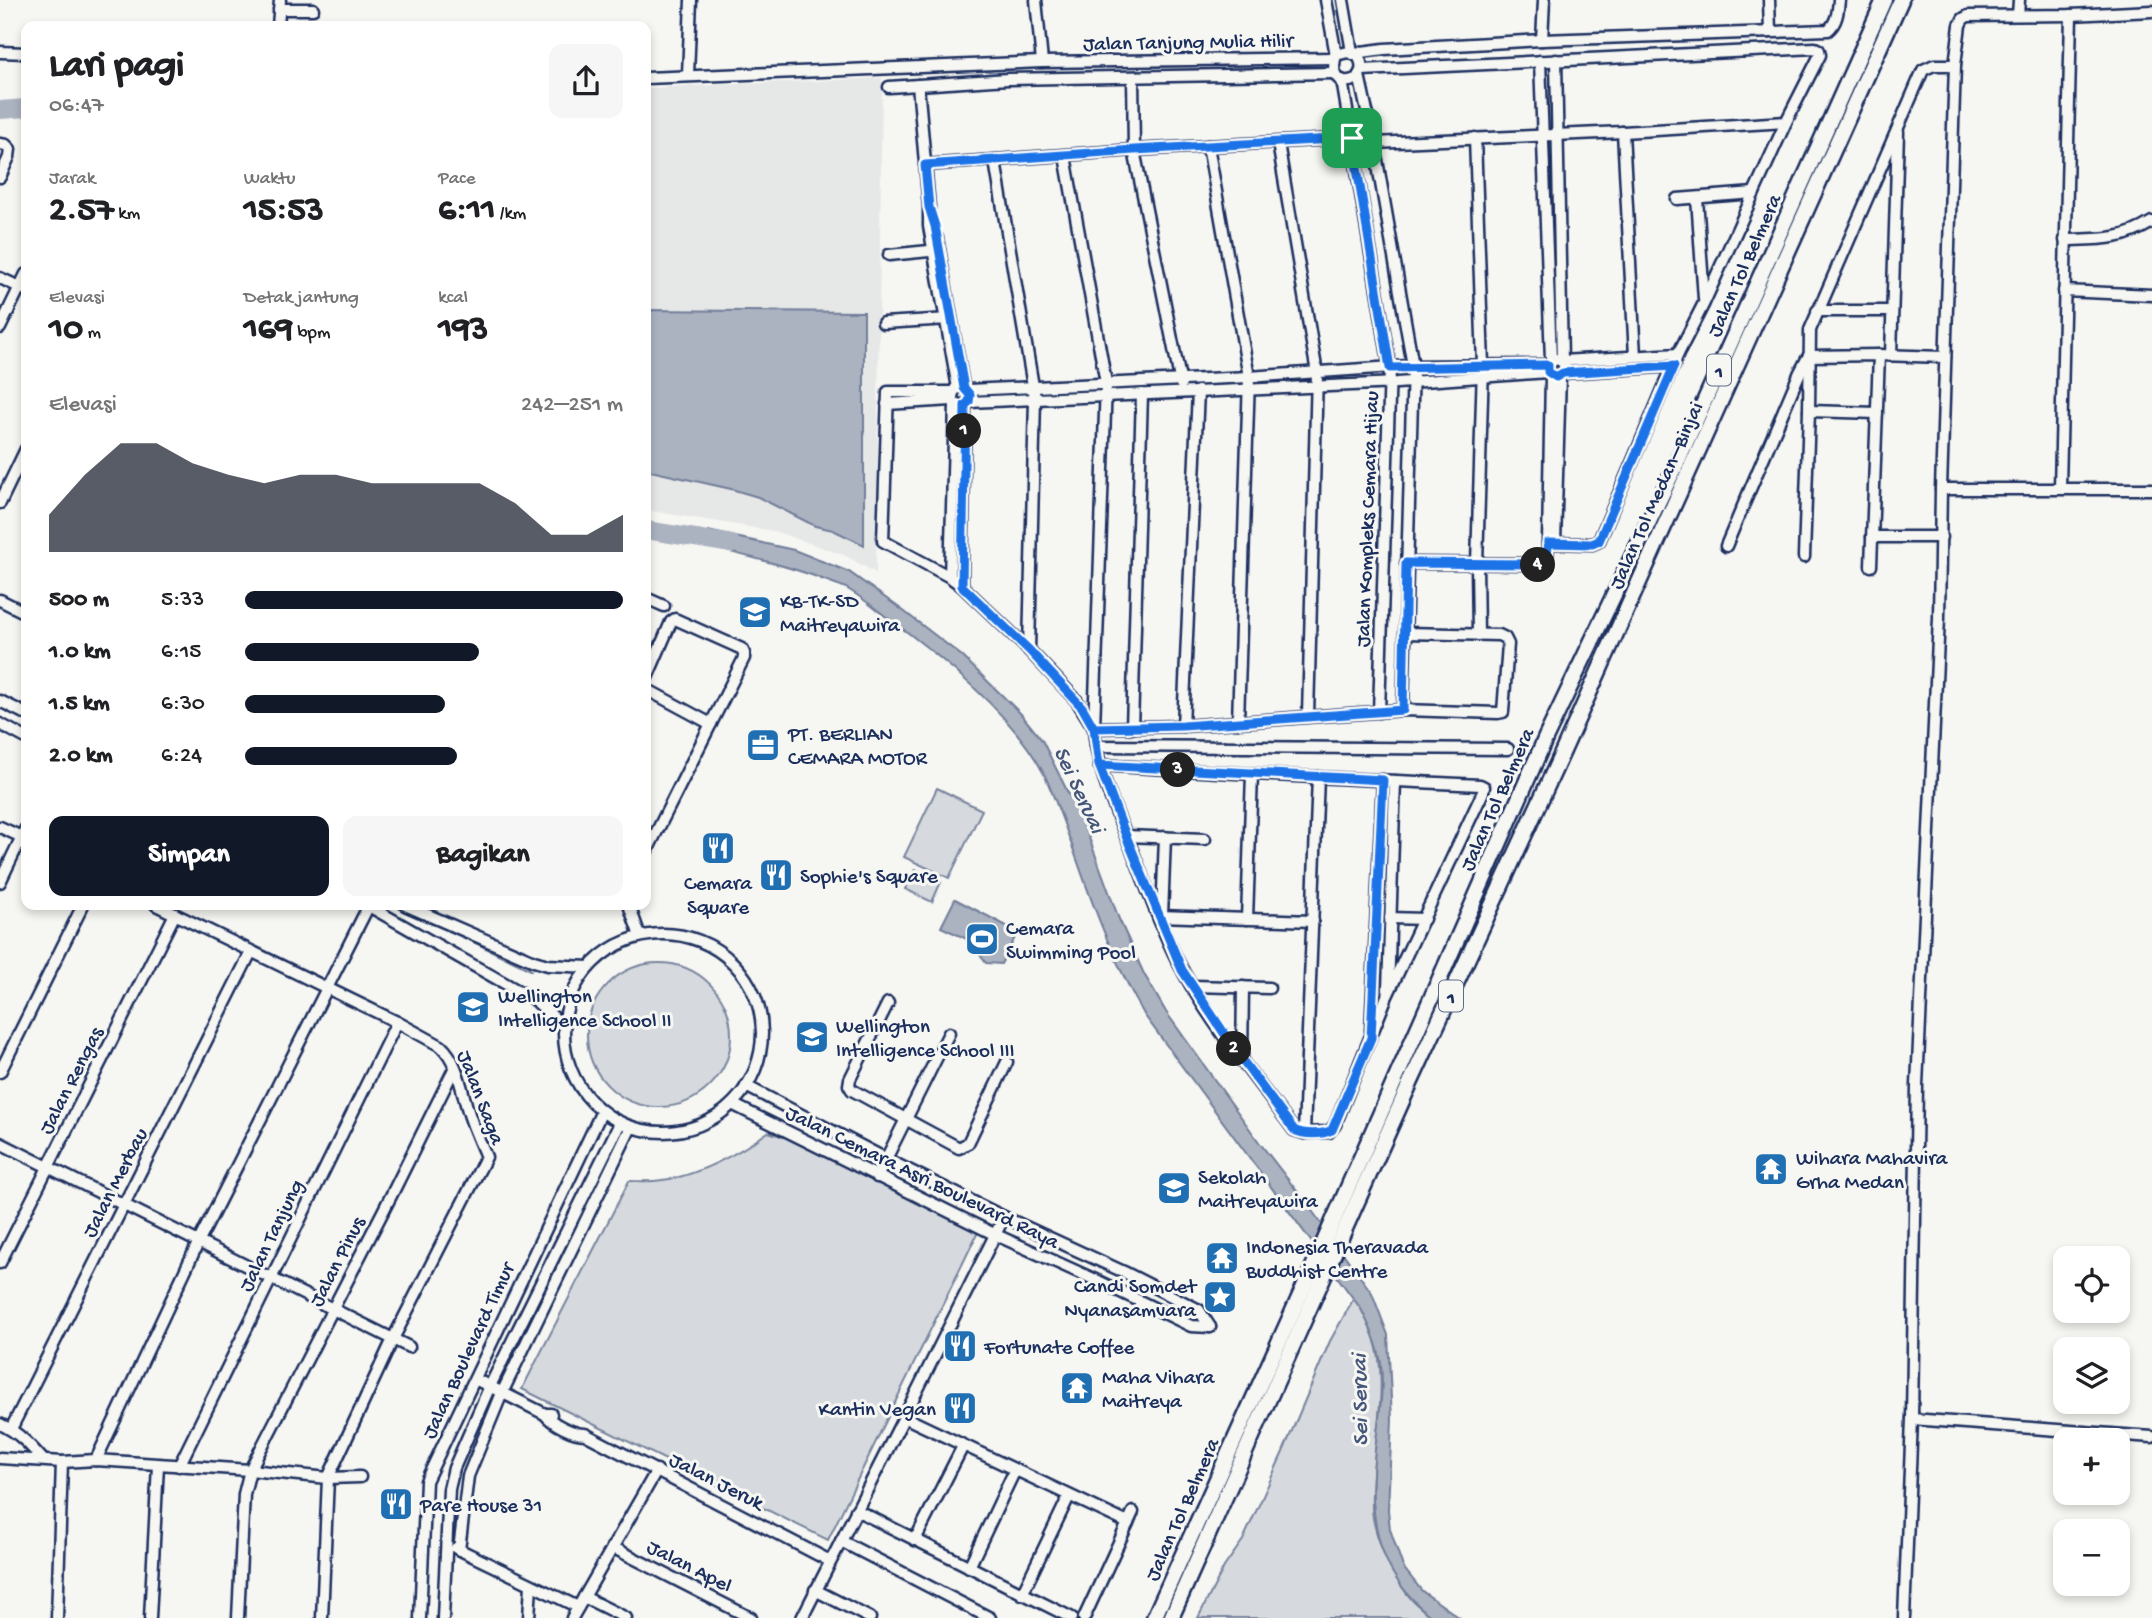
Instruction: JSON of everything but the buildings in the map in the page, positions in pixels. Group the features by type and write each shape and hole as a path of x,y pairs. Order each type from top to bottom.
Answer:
{"highway":[{"name":"Jalan Tol Belmera","path":"1154,1618 1334,1220 1546,737 1675,467 1884,0"},
{"name":"Jalan Tol Medan–Binjai","path":"1569,739 1901,0"},
{"name":"Jalan Tol Belmera","path":"1171,1618 1569,739"}],"street":[{"path":"688,75 691,0"},
{"path":"1036,0 1042,62"},
{"path":"1326,0 1336,57 1333,63 1338,77"},
{"path":"1343,0 1353,53 1361,60 1361,73"},
{"path":"1542,40 1544,0"},
{"path":"1769,0 1770,32"},
{"path":"1336,57 1384,49 1542,40 1828,30 1833,26 1839,0"},
{"path":"2018,15 2019,0"},
{"path":"280,4 313,9"},
{"path":"1904,1618 1912,1419 1917,1085 1934,748 1955,65 1960,24 1968,16 2152,11"},
{"path":"2060,488 2071,15"},
{"path":"889,87 1008,79 1338,77 1352,81 1361,73 1815,47 1820,56 1786,122 1678,354 1599,541 1592,544 1551,543"},
{"path":"0,52 21,53"},
{"name":"Jalan Tanjung Mulia Hilir","path":"651,78 1042,62 1336,57"},
{"path":"1406,563 1541,564 1547,561 1551,543 1555,369 1558,134 1556,60"},
{"path":"1540,61 1555,369"},
{"path":"1804,556 1810,330 1923,70 1934,65 1955,65"},
{"name":"Jalan Kompleks Cemara Hijau","path":"1361,73 1410,366 1403,710"},
{"name":"Jalan Kompleks Cemara Hijau","path":"1338,77 1352,138 1393,383 1379,712"},
{"path":"1133,78 1134,150 1182,392"},
{"path":"918,85 929,207 935,226 936,251 960,396 962,586"},
{"path":"1374,143 1786,122"},
{"path":"1891,355 1898,126"},
{"path":"1623,132 1635,356"},
{"path":"925,165 1352,138"},
{"path":"1475,138 1483,365 1477,564 1478,635"},
{"path":"1278,143 1317,373 1308,716"},
{"path":"0,177 9,157 5,146"},
{"path":"1208,146 1249,377 1238,722"},
{"path":"1065,156 1106,383 1094,728 1099,765 1182,970 1192,986 1294,1130 1304,1133 1325,1133 1332,1130 1387,996 1484,788 1480,785 1099,765"},
{"path":"995,161 1034,393 1029,650"},
{"path":"1676,199 1754,193"},
{"path":"1697,198 1704,303"},
{"path":"2065,240 2121,236 2152,222"},
{"path":"889,255 936,251"},
{"path":"0,278 21,287"},
{"path":"0,328 21,291"},
{"path":"2064,291 2152,295"},
{"path":"1817,311 1891,311"},
{"path":"883,323 948,319"},
{"path":"1094,728 1082,707 1029,650 962,586 950,576 883,541 889,391 960,396 1034,393 1106,395 1316,387 1483,377 1635,356 1678,354"},
{"path":"1871,566 1879,355"},
{"path":"1809,356 1945,357"},
{"path":"1726,546 1809,356"},
{"path":"1034,393 1106,383 1410,366 1483,365 1555,369 1674,366"},
{"path":"1183,726 1198,391"},
{"path":"1132,727 1142,394"},
{"path":"950,576 960,396"},
{"path":"1809,411 1877,413"},
{"path":"0,503 21,459"},
{"path":"1941,489 2152,489"},
{"path":"1872,537 1941,537"},
{"path":"0,600 21,610"},
{"path":"651,600 664,606"},
{"path":"651,668 671,622 675,619 742,649 744,653 744,658 651,843"},
{"path":"1094,728 1183,726 1403,710 1503,712 1507,641 1499,635 1405,633"},
{"path":"651,692 711,724"},
{"path":"0,701 21,712"},
{"path":"0,724 21,735"},
{"path":"1096,746 1508,749"},
{"path":"1247,919 1252,774"},
{"path":"1304,1133 1318,777"},
{"path":"1371,1038 1383,780"},
{"path":"1387,996 1395,781"},
{"path":"0,827 21,834"},
{"path":"1126,836 1205,839"},
{"path":"1161,916 1165,837"},
{"path":"0,881 21,842"},
{"path":"0,1072 81,910"},
{"name":"Jalan Saga","path":"167,910 397,1022 441,1046 449,1055 470,1120 485,1154 484,1163 393,1339"},
{"path":"96,1461 199,1241 366,910"},
{"path":"377,910 536,1001 564,1027"},
{"path":"417,910 534,961 548,965 589,967"},
{"path":"631,910 640,936"},
{"name":"Jalan Rengas","path":"0,1263 175,914"},
{"path":"1161,916 1313,921"},
{"path":"1390,918 1424,919"},
{"path":"664,934 706,943 729,959 748,982 759,1008 762,1040 757,1064 746,1087 732,1104 706,1123 663,1133 620,1123 585,1095 567,1059 564,1027 576,985 589,967 612,948 640,936 664,934"},
{"name":"Jalan Merbau","path":"11,1429 251,952"},
{"path":"1192,986 1269,988"},
{"path":"1242,1060 1243,987"},
{"path":"888,1003 849,1085 852,1090 959,1148 968,1143 1007,1062"},
{"name":"Jalan Tanjung","path":"179,1466 397,1022"},
{"path":"877,1177 949,1033"},
{"name":"Jalan Pinus","path":"238,1618 244,1494 250,1470 454,1069"},
{"name":"Jalan Cemara Asri Boulevard Raya","path":"732,1104 994,1234 1191,1326 1210,1327 1199,1310 886,1159 746,1087"},
{"name":"Jalan Boulevard Timur","path":"420,1618 426,1481 602,1111"},
{"name":"Jalan Boulevard Timur","path":"443,1618 451,1480 490,1386 620,1123"},
{"path":"459,1550 468,1476 502,1393 631,1127"},
{"path":"0,1143 409,1347"},
{"path":"584,1149 612,1165"},
{"path":"802,1618 1004,1217"},
{"path":"1098,1281 1105,1263"},
{"path":"322,1618 328,1478 393,1339"},
{"name":"Jalan Jeruk","path":"475,1379 545,1414 551,1414 581,1428 585,1434 830,1561"},
{"path":"904,1417 1128,1523"},
{"path":"1912,1419 2152,1437"},
{"path":"0,1424 28,1443 43,1460"},
{"path":"915,1540 963,1446"},
{"path":"0,1458 250,1470 328,1478 360,1477"},
{"path":"57,1618 62,1462"},
{"path":"149,1618 158,1465"},
{"path":"969,1567 1015,1470"},
{"path":"572,1618 657,1471"},
{"path":"1022,1594 1069,1496"},
{"path":"856,1510 1072,1618"},
{"path":"1084,1618 1133,1512"},
{"path":"841,1541 990,1618"},
{"path":"446,1543 531,1585 626,1618"},
{"name":"Jalan Apel","path":"612,1547 751,1618"},
{"path":"529,1618 531,1585"},
{"path":"815,1590 870,1618"}],"shaded area":[{"path":"882,78 876,573 844,555 774,531 651,511 651,88"},
{"path":"651,310 864,312 864,545 833,530 815,526 758,497 651,471"},
{"path":"708,531 794,550 849,572 962,656 1021,714 1042,740 1085,827 1119,919 1144,974 1166,1012 1372,1293 1388,1335 1392,1420 1388,1510 1390,1529 1403,1567 1422,1591 1460,1618 1434,1618 1423,1610 1395,1577 1380,1543 1373,1506 1373,1469 1382,1375 1376,1343 1361,1309 1145,1016 1112,952 1051,790 1032,753 996,709 952,668 856,594 804,572 709,547"},
{"path":"937,788 982,810 949,878 904,857"},
{"path":"915,869 941,882 932,902 905,889"},
{"path":"955,899 1018,932 1001,964 986,963 969,940 941,927"},
{"path":"659,963 687,968 710,984 726,1007 731,1035 726,1063 710,1086 687,1102 659,1107 631,1102 608,1086 592,1063 587,1035 592,1007 608,984 631,968"},
{"path":"768,1132 798,1141 979,1230 828,1540 522,1389 629,1181 658,1181 689,1174 732,1155"},
{"path":"1354,1298 1369,1323 1377,1348 1380,1374 1372,1480 1372,1508 1376,1531 1399,1582 1413,1601 1434,1618 1198,1618 1224,1567 1243,1540 1330,1341"}],"waterway":[{"name":"Sei Seruai","path":"0,110 21,108"},
{"name":"Sei Seruai","path":"651,531 732,544"},
{"path":"435,923 531,970"}],"place":[{"name":"KB-TK-SD Maitreyawira","path":"755,612"},
{"name":"PT. BERLIAN CEMARA MOTOR","path":"763,745"},
{"name":"Cemara Square","path":"718,848"},
{"name":"Sophie's Square","path":"776,875"},
{"name":"Cemara Swimming Pool","path":"982,939"},
{"name":"Wellington Intelligence School II","path":"473,1007"},
{"name":"Wellington Intelligence School III","path":"812,1037"},
{"name":"Wihara Mahavira Grha Medan","path":"1771,1169"},
{"name":"Sekolah Maitreyawira","path":"1174,1188"},
{"name":"Indonesia Theravada Buddhist Centre","path":"1222,1258"},
{"name":"Candi Somdet Nyanasamvara","path":"1220,1297"},
{"name":"Fortunate Coffee","path":"960,1346"},
{"name":"Maha Vihara Maitreya","path":"1077,1388"},
{"name":"Kantin Vegan","path":"960,1408"},
{"name":"Pare House 31","path":"396,1504"}],"route":[{"path":"1352,138 925,165 929,207 953,318 964,388 970,395 969,402 965,405 962,586 1029,650 1082,707 1094,728 1099,765 1182,970 1242,1060 1299,1133 1325,1133 1332,1130 1371,1038 1383,780 1099,765 1096,746 1094,728 1183,726 1403,710 1406,563 1544,564 1547,561 1548,543 1594,544 1599,541 1674,366 1563,373 1556,377 1548,372 1548,365 1390,368 1352,138"}]}
